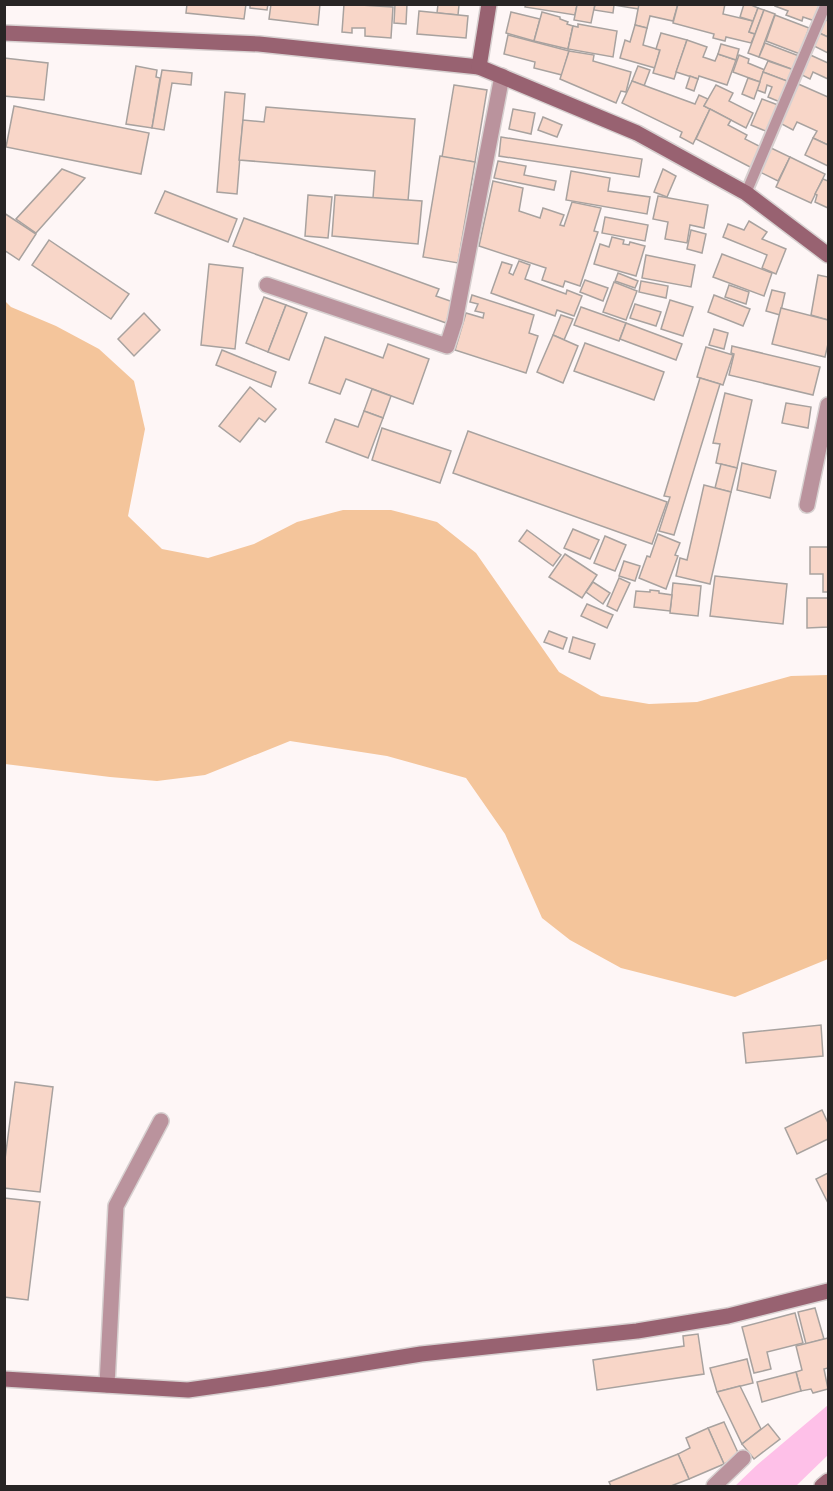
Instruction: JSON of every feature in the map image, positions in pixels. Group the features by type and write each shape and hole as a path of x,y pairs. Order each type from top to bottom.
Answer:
{"street":[{"path":"479,67 489,4"},
{"path":"4,33 259,44 479,67 638,133 746,193 828,255"},
{"path":"267,285 447,346 455,321 502,76"},
{"path":"807,505 828,405"},
{"path":"107,1385 116,1206 161,1122"},
{"path":"4,1379 188,1390 266,1380 421,1354 637,1331 728,1316 828,1291"},
{"path":"714,1486 743,1458"},
{"path":"822,1486 828,1481"}],"lane":[{"path":"746,193 826,4"}],"shaded area":[{"path":"4,300 11,307 56,326 99,349 134,381 145,429 128,516 162,549 208,558 254,544 297,522 343,510 391,510 437,522 476,553 559,672 601,696 649,704 697,702 791,676 828,675 828,959 735,997 621,968 570,940 542,918 505,834 466,778 387,756 290,741 205,775 157,781 5,764"},
{"path":"828,1405 828,1455 796,1486 735,1486 757,1465"}],"building":[{"path":"187,4 246,4 244,19 186,13"},
{"path":"250,4 268,4 267,10 250,8"},
{"path":"271,4 320,4 318,25 269,19"},
{"path":"344,4 393,7 391,38 365,36 365,28 352,28 352,33 342,32"},
{"path":"395,4 407,4 406,24 394,23"},
{"path":"438,4 459,5 458,15 437,13"},
{"path":"526,4 579,4 575,15 525,7"},
{"path":"595,4 639,4 639,9 614,5 613,13 594,10"},
{"path":"595,4 591,23 574,20 577,5"},
{"path":"639,4 678,4 673,21 650,16 647,28 635,25"},
{"path":"678,4 725,4 723,14 753,21 749,32 755,34 751,43 726,37 725,41 713,38 714,34 673,23"},
{"path":"744,4 758,8 753,21 740,17"},
{"path":"776,4 821,4 815,21 803,17 802,21 786,15 788,11 775,6"},
{"path":"758,8 764,10 755,34 749,32"},
{"path":"764,10 775,14 759,57 748,53"},
{"path":"419,11 468,16 466,38 417,34"},
{"path":"511,12 540,19 534,41 506,33"},
{"path":"542,12 560,17 573,26 568,49 534,41"},
{"path":"775,15 809,28 800,54 766,41"},
{"path":"823,18 828,21 828,37 817,32"},
{"path":"578,24 617,31 613,57 568,49 573,26 578,27"},
{"path":"635,25 647,28 643,45 660,50 655,68 620,58 625,40 630,42"},
{"path":"817,32 828,37 828,53 812,45"},
{"path":"661,33 687,40 674,79 653,73 660,50 656,49"},
{"path":"508,35 569,51 562,75 534,68 535,62 504,54"},
{"path":"687,40 707,47 703,57 715,61 718,54 736,60 727,85 699,76 698,79 676,72"},
{"path":"765,43 799,56 794,70 759,57"},
{"path":"721,44 739,49 736,60 718,54"},
{"path":"569,51 594,55 593,61 631,72 626,92 621,91 616,103 560,79"},
{"path":"806,53 828,63 828,79 813,72 810,79 798,73"},
{"path":"739,55 749,59 748,63 765,70 760,82 733,72"},
{"path":"4,58 48,63 44,100 4,96"},
{"path":"768,61 794,70 789,82 763,72"},
{"path":"136,66 157,70 156,77 160,78 152,128 126,124"},
{"path":"638,66 650,70 644,86 632,81"},
{"path":"162,70 192,73 191,85 172,83 164,130 152,128"},
{"path":"763,72 787,81 780,102 768,97 772,87 767,85 765,93 757,90"},
{"path":"690,76 698,79 694,91 686,88"},
{"path":"748,78 760,82 754,99 742,94"},
{"path":"632,81 695,104 699,95 708,99 704,106 710,109 693,144 680,137 682,132 622,103"},
{"path":"796,83 828,97 828,145 813,138 817,131 797,122 793,130 778,122"},
{"path":"454,85 487,90 475,162 442,157"},
{"path":"716,85 733,93 729,101 753,113 746,128 704,106"},
{"path":"225,92 245,94 237,194 217,192"},
{"path":"762,99 778,105 768,132 751,125"},
{"path":"14,106 149,133 141,174 6,147"},
{"path":"266,107 415,119 408,201 373,198 375,171 239,160 243,120 264,122"},
{"path":"513,109 535,113 531,134 509,129"},
{"path":"710,109 731,120 728,125 747,135 745,139 763,148 752,168 696,139"},
{"path":"543,117 562,125 557,137 538,130"},
{"path":"501,137 642,159 639,177 499,156"},
{"path":"813,138 828,145 828,166 805,155"},
{"path":"769,147 790,157 778,181 758,171"},
{"path":"440,156 475,162 458,263 423,257"},
{"path":"790,157 825,174 811,203 776,187"},
{"path":"498,161 526,166 524,175 556,181 554,190 494,178"},
{"path":"62,169 85,178 36,233 16,219"},
{"path":"663,169 676,176 667,197 654,192"},
{"path":"571,171 610,178 608,191 650,197 647,214 566,200"},
{"path":"823,179 828,181 828,208 815,202 817,195 815,194"},
{"path":"493,181 523,188 519,211 540,218 543,208 564,215 560,225 564,226 572,202 601,208 594,231 598,232 580,286 565,281 563,287 542,280 546,268 479,246"},
{"path":"165,191 237,219 228,242 155,213"},
{"path":"308,195 332,197 328,238 305,236"},
{"path":"335,195 422,201 418,244 332,236"},
{"path":"658,196 708,205 704,228 690,225 687,243 665,239 668,222 653,219"},
{"path":"4,213 36,234 19,260 4,250"},
{"path":"605,217 648,225 645,241 602,233"},
{"path":"244,218 439,289 436,296 453,302 446,323 233,246"},
{"path":"749,221 767,232 762,239 786,249 776,274 762,268 767,255 723,237 728,224 744,230"},
{"path":"691,230 706,234 702,253 687,249"},
{"path":"612,237 624,240 623,244 629,245 630,242 645,246 636,276 594,264 600,244 609,247"},
{"path":"49,240 129,294 111,319 32,265"},
{"path":"722,254 772,273 764,296 713,277"},
{"path":"646,255 695,265 691,287 642,278"},
{"path":"519,261 530,265 525,279 566,294 567,290 582,296 574,316 557,310 555,316 491,293 502,262 512,265 509,273 513,275"},
{"path":"209,264 243,268 235,349 201,345"},
{"path":"618,273 638,281 635,288 615,281"},
{"path":"818,275 828,277 828,320 811,315"},
{"path":"585,280 608,288 603,301 580,292"},
{"path":"641,281 668,286 666,298 639,292"},
{"path":"614,282 637,291 626,320 603,312"},
{"path":"729,285 749,292 746,304 725,297"},
{"path":"772,290 785,293 780,315 766,311"},
{"path":"472,295 534,315 529,333 538,336 526,373 455,350 466,313 483,318 484,313 475,311 478,304 470,302"},
{"path":"714,295 750,309 743,326 708,312"},
{"path":"264,297 286,305 268,352 246,343"},
{"path":"670,300 693,307 683,336 661,329"},
{"path":"635,304 661,312 656,326 630,318"},
{"path":"286,305 307,313 289,360 268,352"},
{"path":"581,307 626,323 619,341 574,325"},
{"path":"781,308 828,320 828,344 825,357 772,344"},
{"path":"144,313 160,330 134,356 118,339"},
{"path":"561,315 573,319 564,340 553,335"},
{"path":"626,323 682,344 676,360 620,339"},
{"path":"714,329 728,333 724,349 709,345"},
{"path":"553,335 578,346 563,383 537,372"},
{"path":"325,337 383,358 388,344 429,359 413,404 346,379 340,394 309,383"},
{"path":"585,343 664,372 654,400 574,371"},
{"path":"732,346 820,367 813,395 729,375 734,354 731,353"},
{"path":"706,347 733,355 723,385 697,377"},
{"path":"222,350 276,372 271,387 216,365"},
{"path":"700,378 720,384 674,535 659,531 670,497 664,496"},
{"path":"250,387 276,409 265,422 259,418 240,442 219,426"},
{"path":"372,389 391,396 383,418 364,411"},
{"path":"725,393 752,400 737,468 716,463 720,444 713,443"},
{"path":"786,403 811,407 808,428 782,423"},
{"path":"364,411 383,418 368,458 326,442 335,419 358,427"},
{"path":"382,428 451,451 440,483 372,460"},
{"path":"468,431 667,502 652,544 453,473"},
{"path":"742,463 776,471 770,498 737,490"},
{"path":"721,464 737,468 731,492 715,488"},
{"path":"704,485 731,492 710,584 676,576 680,558 687,560"},
{"path":"573,529 599,540 590,559 564,548"},
{"path":"527,530 561,555 553,566 519,541"},
{"path":"658,534 680,543 675,555 678,556 666,589 639,578"},
{"path":"605,536 626,545 615,571 594,563"},
{"path":"810,547 828,547 828,592 823,592 823,574 810,574"},
{"path":"565,554 597,575 582,598 549,577"},
{"path":"624,561 640,566 635,581 619,576"},
{"path":"715,576 787,584 783,624 710,616"},
{"path":"619,578 630,583 617,611 607,606"},
{"path":"593,582 610,593 603,604 586,592"},
{"path":"673,583 701,586 698,616 670,613"},
{"path":"650,590 672,595 670,611 634,607 636,591 650,592"},
{"path":"807,598 828,598 828,627 807,628"},
{"path":"587,604 613,615 607,628 581,616"},
{"path":"549,631 567,638 563,649 544,642"},
{"path":"573,637 595,644 590,659 569,652"},
{"path":"821,1025 823,1056 746,1063 743,1033"},
{"path":"15,1082 53,1087 40,1192 4,1188 4,1167"},
{"path":"822,1110 828,1123 828,1139 797,1154 785,1128"},
{"path":"828,1173 828,1203 816,1179"},
{"path":"4,1198 40,1202 28,1300 4,1297"},
{"path":"815,1308 824,1339 806,1344 798,1312"},
{"path":"795,1313 803,1343 767,1352 771,1369 754,1373 742,1327"},
{"path":"698,1334 704,1374 597,1390 593,1360 684,1346 683,1336"},
{"path":"828,1338 828,1368 824,1369 828,1389 813,1393 811,1389 801,1391 796,1372 802,1370 796,1346"},
{"path":"747,1359 753,1383 717,1392 710,1368"},
{"path":"796,1372 801,1391 762,1402 757,1382"},
{"path":"740,1386 761,1429 742,1444 717,1392"},
{"path":"724,1422 740,1457 724,1464 708,1428"},
{"path":"768,1424 780,1439 754,1459 742,1444"},
{"path":"708,1428 724,1464 689,1479 678,1454 690,1448 686,1438"},
{"path":"678,1454 689,1479 671,1486 611,1486 609,1482"}]}
